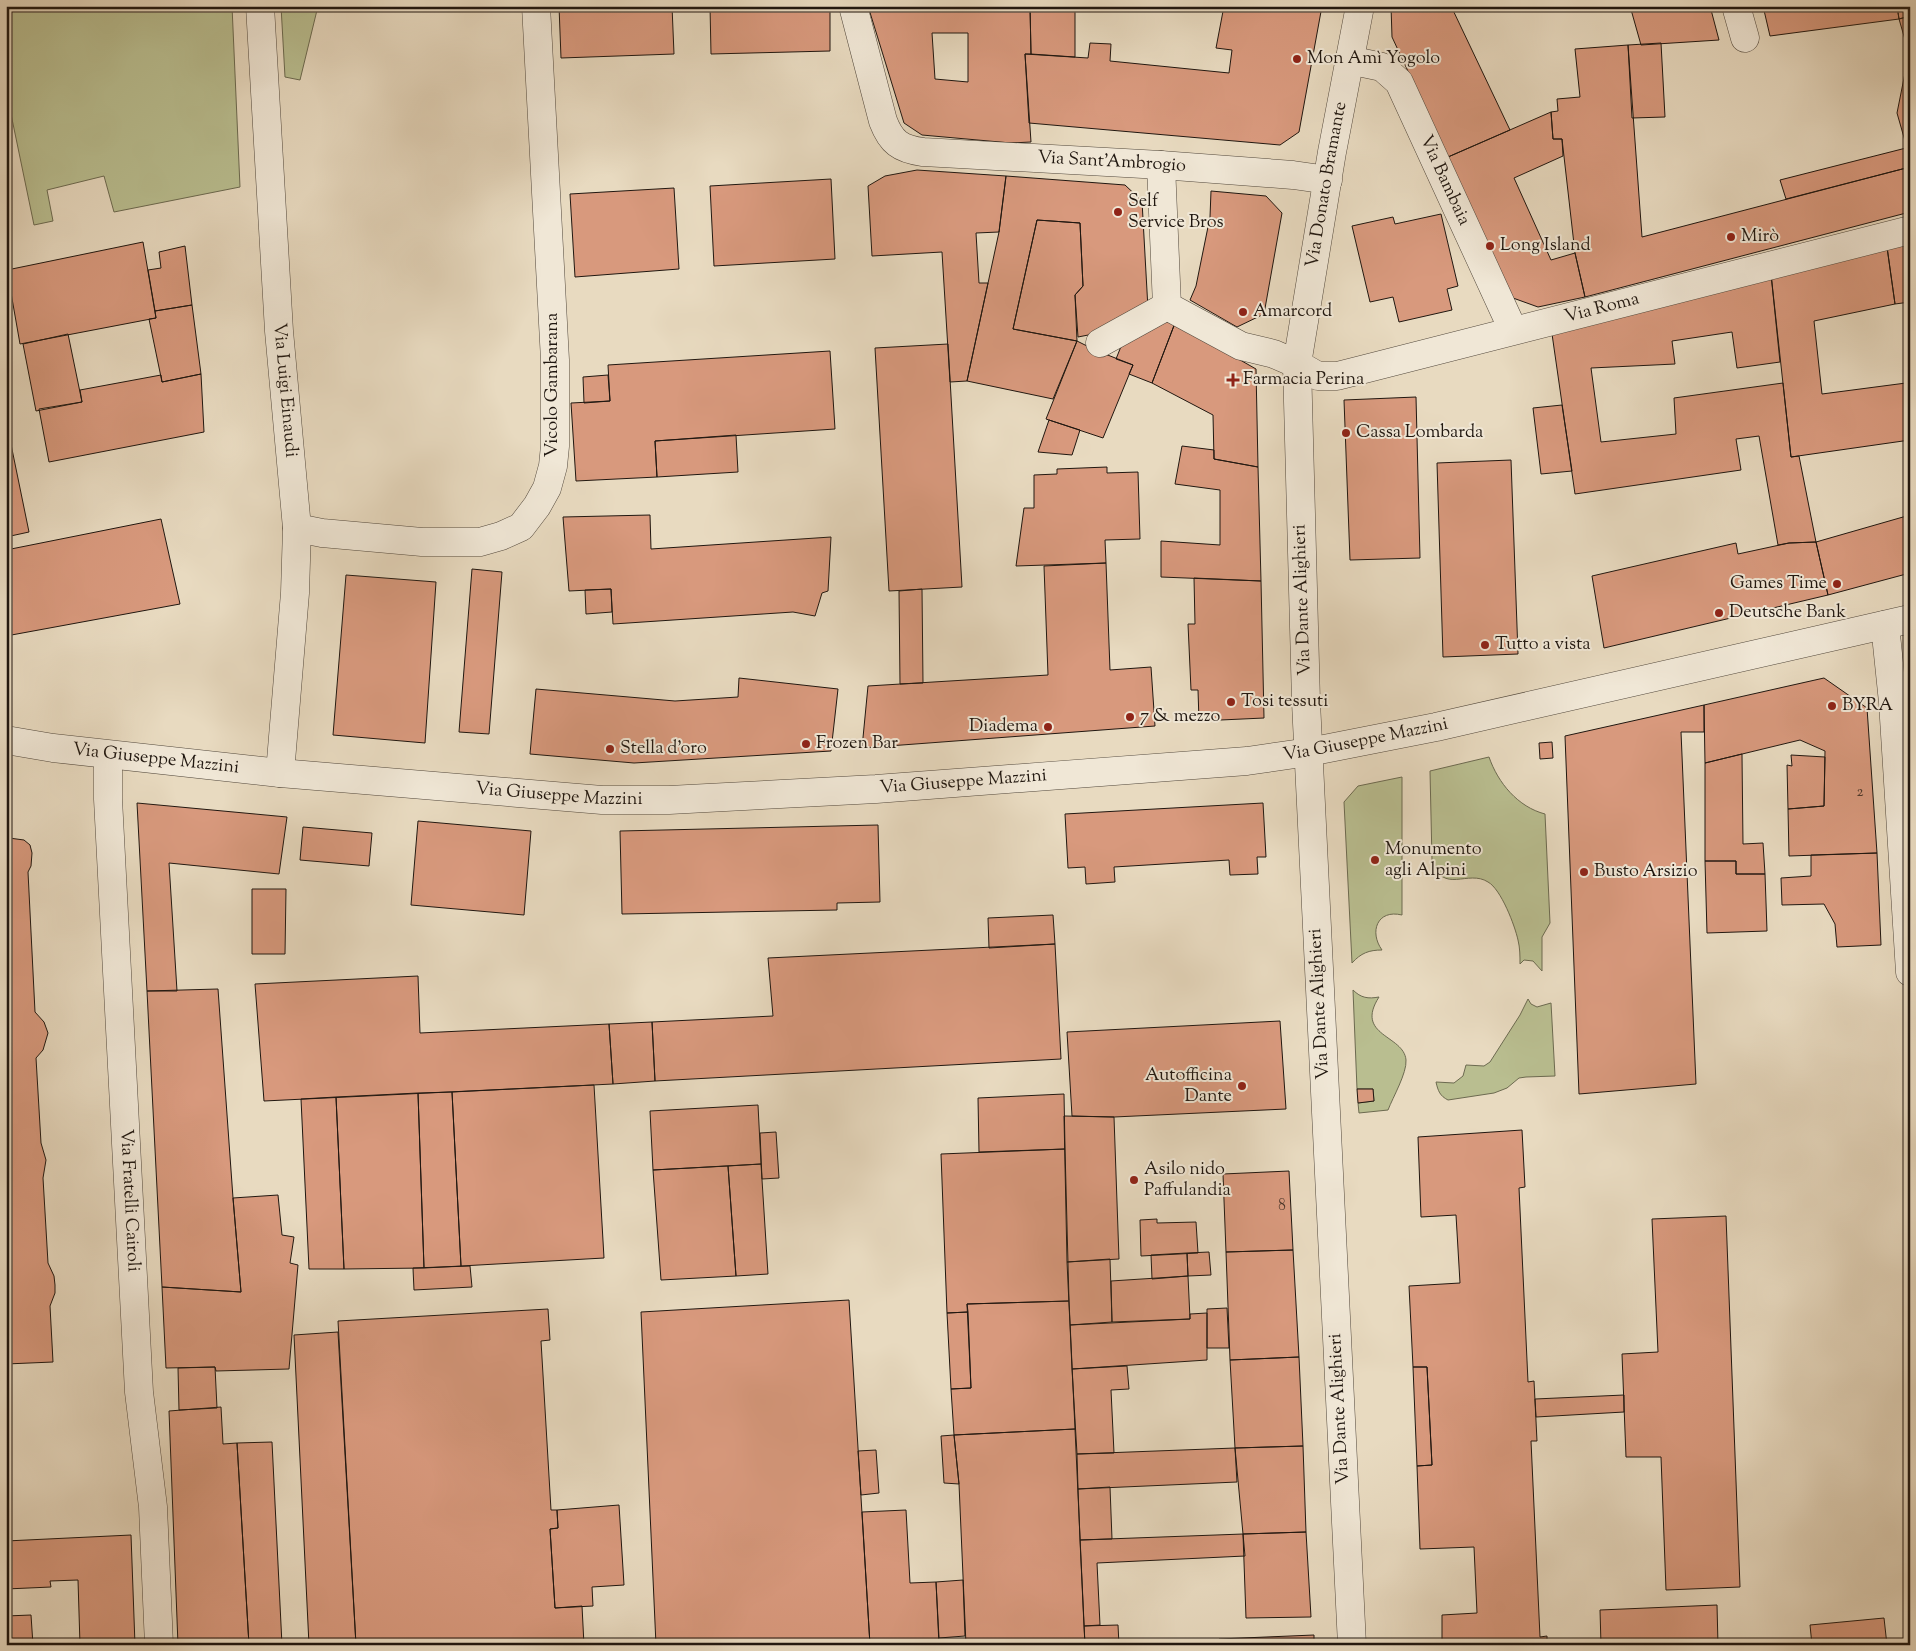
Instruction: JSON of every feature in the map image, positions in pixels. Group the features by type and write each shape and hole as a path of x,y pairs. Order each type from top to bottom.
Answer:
{"street":[{"name":"Via Luigi Einaudi","path":"260,6 279,331 297,528 295,593 280,773"},
{"name":"Vicolo Gambarana","path":"297,528 322,533 422,542 457,544 480,542 501,536 521,527 537,506 547,488 552,466 556,418 553,312 536,6"},
{"name":"Via Sant'Ambrogio","path":"853,6 883,121 890,137 897,143 914,151 1293,175 1328,180"},
{"name":"Via Donato Bramante","path":"1297,364 1360,6"},
{"path":"1736,6 1745,38"},
{"name":"Via Bambaia","path":"1349,60 1382,67 1399,82 1513,330"},
{"path":"1100,343 1167,306 1161,166"},
{"name":"Via Roma","path":"1167,306 1241,346 1274,354 1318,376 1337,376 1910,230"},
{"name":"Via Dante Alighieri","path":"1297,364 1306,702 1352,1645"},
{"path":"1898,622 1893,702 1910,972"},
{"name":"Via Giuseppe Mazzini","path":"6,740 29,745 108,755 280,773 592,799 645,800 876,789 1247,761 1309,752 1428,729 1898,622"},
{"name":"Via Fratelli Cairoli","path":"108,755 108,799 140,1406 152,1507 158,1645"}],"green space":[{"path":"6,6 232,6 240,187 114,212 104,176 47,190 53,221 34,225 6,90"},
{"path":"281,6 318,6 300,80 285,77"},
{"path":"1489,757 1498,776 1510,793 1526,806 1545,814 1550,923 1542,937 1542,971 1533,961 1524,960 1520,964 1519,946 1514,926 1507,908 1493,886 1480,879 1449,879 1443,877 1437,871 1432,861 1430,771"},
{"path":"1402,777 1402,915 1386,915 1381,919 1376,929 1376,936 1382,950 1366,953 1352,963 1344,802 1358,786"},
{"path":"1353,990 1365,997 1379,997 1373,1010 1372,1020 1382,1034 1403,1052 1406,1060 1402,1078 1388,1110 1359,1113 1358,1103 1374,1101 1373,1089 1357,1089"},
{"path":"1528,999 1531,1004 1537,1007 1551,1003 1555,1076 1519,1078 1507,1088 1494,1093 1448,1100 1443,1097 1436,1082 1454,1083 1463,1076 1466,1065 1484,1066 1490,1062"}],"building":[{"path":"559,6 672,6 674,54 561,58"},
{"path":"710,6 830,6 830,51 711,54"},
{"path":"868,6 1030,6 1031,54 1025,54 1031,142 1011,143 922,135 904,123","holes":["932,33 968,33 968,82 935,79"]},
{"path":"1030,6 1075,6 1075,57 1031,54"},
{"path":"1224,6 1322,6 1299,132 1280,145 1029,123 1025,54 1088,58 1090,43 1111,44 1110,61 1229,73 1232,50 1216,48"},
{"path":"1391,6 1451,6 1510,130 1448,157 1392,37"},
{"path":"1630,6 1710,6 1719,40 1641,45"},
{"path":"1763,6 1897,6 1899,19 1770,36"},
{"path":"1897,6 1910,6 1910,16 1899,19"},
{"path":"1910,16 1910,57 1899,19"},
{"path":"1661,43 1665,117 1632,118 1628,45"},
{"path":"1628,45 1642,237 1910,167 1910,212 1585,297 1575,253 1562,139 1553,139 1551,112 1558,111 1557,99 1580,97 1575,49"},
{"path":"1910,67 1910,147 1907,148 1897,113 1906,68"},
{"path":"1551,112 1553,139 1562,139 1563,156 1514,178 1551,260 1575,253 1585,297 1538,307 1513,298 1448,157"},
{"path":"1910,147 1910,167 1786,199 1780,180"},
{"path":"917,170 1006,176 999,232 976,233 979,283 988,283 967,381 950,382 942,252 872,256 868,186 885,176"},
{"path":"1006,176 1125,185 1142,201 1148,309 1119,329 1078,337 1075,295 1083,286 1080,223 1037,220 1013,329 1077,341 1053,399 967,381 999,232"},
{"path":"831,179 835,259 714,266 710,186"},
{"path":"674,188 679,269 575,277 570,194"},
{"path":"1211,191 1266,196 1282,213 1264,314 1237,327 1190,300 1196,286 1210,217"},
{"path":"1441,214 1458,286 1447,289 1452,310 1399,322 1393,297 1370,302 1352,226 1393,217 1395,224"},
{"path":"1037,220 1080,223 1083,286 1075,295 1077,341 1013,329"},
{"path":"1910,241 1910,302 1895,304 1887,247"},
{"path":"143,242 156,318 20,344 7,270"},
{"path":"185,246 192,305 155,311 148,270 161,268 159,252"},
{"path":"1887,247 1895,304 1814,321 1822,394 1906,383 1910,418 1910,440 1791,457 1771,274"},
{"path":"1771,274 1780,362 1737,368 1732,332 1672,341 1675,364 1591,368 1601,442 1676,434 1674,398 1783,383 1791,457 1799,456 1816,542 1778,545 1759,436 1736,439 1741,470 1575,494 1551,327"},
{"path":"192,305 201,374 162,382 149,319 156,318 155,311"},
{"path":"1155,320 1175,323 1152,383 1129,374 1133,365 1116,359 1126,334"},
{"path":"1175,323 1256,369 1258,467 1214,459 1213,415 1152,383"},
{"path":"68,334 82,402 36,411 23,344"},
{"path":"1077,341 1133,365 1103,438 1046,419"},
{"path":"948,344 962,587 889,591 875,348"},
{"path":"830,351 835,429 655,441 657,477 576,481 571,403 610,401 608,365"},
{"path":"201,374 204,432 49,462 39,409 82,402 80,390 161,375 162,382"},
{"path":"608,375 610,401 584,403 583,377"},
{"path":"1416,397 1420,558 1350,560 1344,400"},
{"path":"1562,405 1572,471 1541,474 1533,408"},
{"path":"6,420 29,532 6,537"},
{"path":"1049,420 1080,430 1072,455 1038,452"},
{"path":"736,435 738,472 657,477 655,441"},
{"path":"1182,446 1214,450 1214,459 1258,467 1261,581 1161,577 1161,541 1220,545 1220,490 1175,484"},
{"path":"1511,460 1518,654 1443,657 1437,463"},
{"path":"1107,467 1107,473 1138,472 1140,539 1105,540 1106,563 1016,566 1024,508 1034,508 1034,475 1057,474 1057,469"},
{"path":"650,515 651,549 831,537 828,591 822,593 815,616 793,612 613,624 611,589 569,591 563,517"},
{"path":"1910,515 1910,573 1828,595 1816,542"},
{"path":"161,519 180,604 6,636 6,550"},
{"path":"1816,542 1828,595 1604,648 1592,576 1736,543 1738,554 1789,543"},
{"path":"1106,563 1110,670 1151,667 1155,726 862,748 868,686 1048,675 1044,566"},
{"path":"472,569 502,572 489,734 459,732"},
{"path":"346,575 436,582 425,743 333,735"},
{"path":"1194,578 1261,581 1264,718 1199,721 1198,690 1191,690 1188,624 1195,624"},
{"path":"611,589 612,612 586,614 585,590"},
{"path":"922,589 923,683 900,684 899,591"},
{"path":"739,678 838,689 831,751 634,763 530,754 536,689 675,701 738,697"},
{"path":"1824,678 1867,708 1877,853 1789,856 1788,809 1824,806 1825,751 1800,740 1705,763 1704,705"},
{"path":"1704,705 1704,732 1681,732 1696,1084 1579,1094 1565,736"},
{"path":"1552,742 1553,758 1540,759 1539,743"},
{"path":"1742,754 1743,844 1763,843 1765,874 1736,874 1736,861 1705,861 1705,763"},
{"path":"1791,755 1825,757 1824,806 1788,809 1787,765 1792,766"},
{"path":"137,803 287,817 279,874 169,863 177,991 147,991"},
{"path":"1263,803 1266,857 1257,857 1258,874 1230,875 1229,860 1114,867 1115,882 1086,884 1085,867 1068,868 1065,814"},
{"path":"418,821 531,831 524,915 411,905"},
{"path":"878,825 880,902 837,903 837,910 622,914 620,831"},
{"path":"303,827 372,833 369,866 300,860"},
{"path":"6,839 24,840 30,845 32,853 31,866 28,872 35,1012 44,1022 48,1033 43,1050 36,1058 41,1143 46,1160 43,1178 48,1263 54,1276 55,1293 50,1306 53,1362 6,1364"},
{"path":"1877,853 1881,945 1837,947 1835,924 1824,904 1782,905 1781,878 1811,876 1811,855"},
{"path":"1705,861 1736,861 1736,874 1765,874 1767,931 1707,933"},
{"path":"252,889 286,889 285,954 252,954"},
{"path":"1053,915 1055,944 989,948 988,918"},
{"path":"1055,944 1061,1059 655,1081 652,1022 773,1016 768,958"},
{"path":"418,976 420,1033 609,1024 613,1084 264,1101 255,984"},
{"path":"218,989 241,1292 162,1287 147,991"},
{"path":"1280,1021 1286,1109 1114,1117 1072,1116 1067,1032"},
{"path":"652,1022 655,1081 613,1084 609,1024"},
{"path":"594,1085 604,1258 461,1266 452,1092"},
{"path":"1357,1089 1373,1089 1374,1101 1358,1103"},
{"path":"452,1092 461,1266 424,1268 418,1093"},
{"path":"418,1093 424,1268 344,1269 336,1097"},
{"path":"1064,1094 1065,1149 979,1152 978,1098"},
{"path":"336,1097 344,1269 309,1269 301,1099"},
{"path":"758,1105 761,1164 653,1170 650,1111"},
{"path":"1064,1116 1114,1117 1119,1259 1067,1262"},
{"path":"1522,1130 1525,1187 1519,1188 1528,1382 1534,1381 1537,1441 1531,1441 1540,1637 1547,1636 1547,1645 1442,1645 1442,1615 1477,1613 1474,1547 1420,1549 1417,1466 1432,1465 1427,1367 1413,1367 1409,1286 1460,1283 1456,1215 1421,1217 1418,1137"},
{"path":"776,1132 779,1178 762,1179 760,1133"},
{"path":"1065,1149 1069,1301 967,1304 968,1312 947,1313 941,1154"},
{"path":"761,1164 768,1274 736,1276 728,1166"},
{"path":"728,1166 736,1276 661,1280 653,1170"},
{"path":"1289,1171 1293,1250 1226,1252 1223,1174"},
{"path":"278,1195 282,1235 294,1237 290,1263 298,1265 289,1369 216,1371 215,1367 166,1368 162,1287 241,1292 233,1198"},
{"path":"1726,1216 1740,1587 1666,1590 1661,1457 1626,1457 1622,1354 1658,1352 1652,1219"},
{"path":"1157,1219 1157,1223 1196,1222 1198,1253 1141,1256 1140,1220"},
{"path":"1293,1250 1299,1357 1230,1360 1226,1252"},
{"path":"1209,1252 1211,1275 1188,1276 1187,1253"},
{"path":"1187,1253 1188,1276 1152,1279 1151,1255"},
{"path":"1110,1259 1112,1322 1070,1325 1067,1262"},
{"path":"470,1266 472,1287 414,1290 413,1268"},
{"path":"1188,1276 1190,1319 1112,1322 1111,1281"},
{"path":"849,1300 870,1645 656,1645 641,1312"},
{"path":"1069,1301 1075,1429 954,1435 951,1389 971,1388 967,1304"},
{"path":"1227,1308 1229,1348 1207,1348 1207,1309"},
{"path":"548,1309 550,1340 541,1341 551,1510 557,1510 558,1528 550,1529 555,1608 582,1606 584,1645 356,1645 338,1321"},
{"path":"968,1312 971,1388 951,1389 947,1313"},
{"path":"1207,1313 1207,1360 1072,1369 1070,1325 1190,1319 1190,1314"},
{"path":"338,1332 356,1645 309,1645 294,1335"},
{"path":"1299,1357 1303,1446 1235,1448 1230,1360"},
{"path":"1127,1366 1129,1389 1111,1390 1114,1453 1077,1454 1072,1369"},
{"path":"215,1367 217,1408 179,1410 178,1368"},
{"path":"1413,1367 1427,1367 1432,1465 1417,1466"},
{"path":"1624,1395 1624,1412 1536,1417 1535,1399"},
{"path":"221,1407 223,1444 237,1443 249,1645 178,1645 169,1411"},
{"path":"1075,1429 1085,1645 966,1645 959,1484 954,1435"},
{"path":"954,1435 959,1484 944,1483 941,1436"},
{"path":"272,1442 282,1645 249,1645 237,1443"},
{"path":"1303,1446 1306,1532 1243,1534 1235,1448"},
{"path":"1235,1448 1237,1482 1078,1489 1077,1454"},
{"path":"876,1450 879,1493 861,1495 858,1451"},
{"path":"1110,1487 1112,1539 1080,1540 1078,1489"},
{"path":"619,1505 624,1585 592,1587 593,1606 555,1608 550,1529 558,1528 557,1510"},
{"path":"906,1510 910,1583 936,1582 939,1645 870,1645 862,1512"},
{"path":"1306,1532 1311,1617 1246,1618 1243,1534"},
{"path":"1243,1534 1245,1556 1097,1563 1100,1625 1084,1626 1080,1540"},
{"path":"131,1535 135,1645 80,1645 78,1580 50,1581 51,1587 6,1589 6,1541"},
{"path":"963,1580 965,1636 939,1638 936,1582"},
{"path":"1717,1605 1718,1645 1601,1645 1600,1610"},
{"path":"31,1615 33,1645 6,1645 6,1616"},
{"path":"1884,1618 1887,1645 1812,1645 1810,1625"},
{"path":"1118,1625 1119,1645 1085,1645 1084,1626"},
{"path":"1314,1635 1314,1645 1219,1645 1219,1639"}],"place":[{"name":"Mon Amì Yogolo","path":"1297,59"},
{"name":"Self Service Bros","path":"1118,212"},
{"name":"Mirò","path":"1731,237"},
{"name":"Long Island","path":"1490,246"},
{"name":"Amarcord","path":"1243,312"},
{"name":"Farmacia Perina","path":"1233,380"},
{"name":"Cassa Lombarda","path":"1346,433"},
{"name":"Games Time","path":"1837,584"},
{"name":"Deutsche Bank","path":"1719,613"},
{"name":"Tutto a vista","path":"1485,645"},
{"name":"Tosi tessuti","path":"1231,702"},
{"name":"BYRA","path":"1832,706"},
{"name":"7 & mezzo","path":"1130,717"},
{"name":"Diadema","path":"1048,727"},
{"name":"Frozen Bar","path":"806,744"},
{"name":"Stella d'oro","path":"610,749"},
{"name":"Monumento agli Alpini","path":"1375,860"},
{"name":"Busto Arsizio","path":"1584,872"},
{"name":"Autofficina Dante","path":"1242,1086"},
{"name":"Asilo nido Paffulandia","path":"1134,1180"}]}
